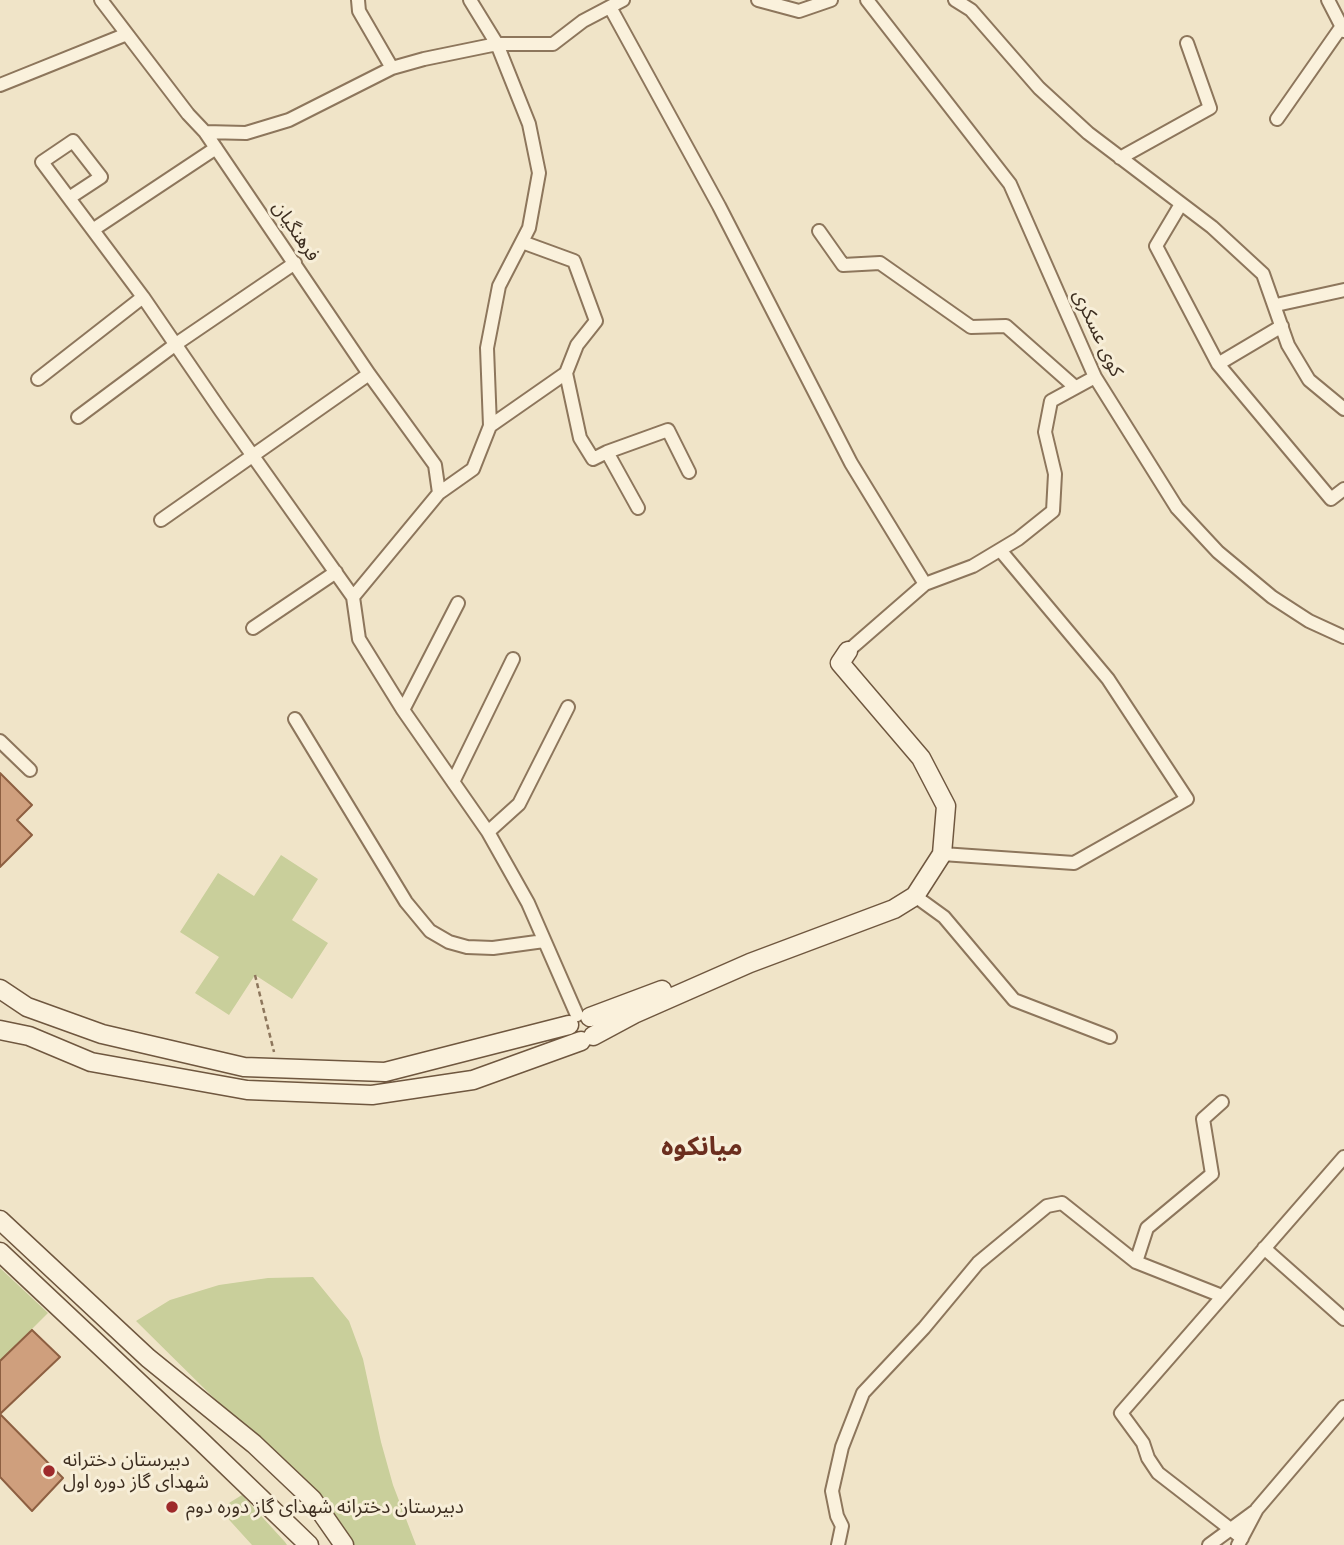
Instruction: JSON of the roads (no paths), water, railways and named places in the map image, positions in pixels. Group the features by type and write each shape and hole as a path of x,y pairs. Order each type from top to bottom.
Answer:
{"main road":[{"path":"0,1030 29,1036 91,1062 247,1090 372,1095 473,1080 587,1038 634,1014 750,963 894,909 915,896 942,854 946,806 921,758 840,663 848,650"},
{"path":"0,989 27,1007 102,1034 244,1067 385,1072 579,1019 915,896"},
{"path":"579,1019 595,1023 587,1038"},
{"path":"579,1019 573,1038 587,1038"},
{"path":"0,1220 148,1358 254,1444 312,1499 344,1545"},
{"path":"0,1252 309,1545"}],"street":[{"name":"فرهنگیان","path":"101,0 188,114 205,132 369,374 435,465 439,493"},
{"path":"359,0 359,11 392,68"},
{"path":"353,597 439,493 473,469 490,426 486,348 499,286 529,228 539,173 529,124 496,44 470,0"},
{"path":"205,132 246,133 289,120 392,68 424,59 496,44 553,44 583,21 623,0"},
{"path":"758,0 799,11 831,0"},
{"name":"کوی عسکری","path":"867,0 1010,184 1095,377 1177,509 1218,552 1272,597 1309,621 1344,637"},
{"path":"955,0 971,10 1039,88 1088,133 1212,227 1263,274 1289,345 1309,380 1344,409"},
{"path":"1277,119 1343,29 1328,0"},
{"path":"610,7 719,206 851,463 925,584"},
{"path":"0,85 127,34"},
{"path":"1120,158 1210,108 1186,43"},
{"path":"69,198 101,177 74,141 42,162 143,297 353,597 359,639 403,710 488,832 528,903 579,1019"},
{"path":"94,229 216,148"},
{"path":"1181,204 1156,246 1218,364 1331,499 1344,489"},
{"path":"819,231 843,265 880,263 971,327 1006,326 1075,387"},
{"path":"522,242 575,261 596,321 577,345 566,373 580,438 593,459 668,429 690,472"},
{"path":"78,417 176,344 295,263"},
{"path":"1276,305 1344,290"},
{"path":"38,379 143,297"},
{"path":"1218,364 1282,326"},
{"path":"490,426 566,373"},
{"path":"161,520 369,374"},
{"path":"848,650 925,584 973,566 1018,540 1053,512 1055,474 1045,432 1051,401 1095,377"},
{"path":"607,452 638,509"},
{"path":"942,854 1074,863 1187,799 1108,679 1000,550"},
{"path":"253,628 336,572"},
{"path":"403,710 458,603"},
{"path":"453,782 513,659"},
{"path":"488,832 519,804 568,707"},
{"path":"295,719 406,902 429,931 449,943 467,947 493,948 544,941"},
{"path":"0,741 30,770"},
{"path":"915,896 944,917 1014,1000 1110,1037"},
{"path":"1136,1262 1147,1228 1212,1174 1203,1119 1222,1102"},
{"path":"1344,1157 1121,1413 1143,1443 1148,1458 1158,1473 1240,1541 1257,1509 1344,1406"},
{"path":"838,1545 842,1526 836,1516 832,1491 842,1447 863,1393 978,1263 1047,1206 1062,1203 1136,1262 1222,1296"},
{"path":"1264,1248 1344,1319"},
{"path":"1209,1545 1257,1509"}],"place":[{"name":"دبیرستان دخترانه شهدای گاز دوره اول","path":"49,1471"},
{"name":"دبیرستان دخترانه شهدای گاز دوره دوم","path":"172,1507"}],"district":[{"name":"میانکوه","path":"702,1147"}]}
